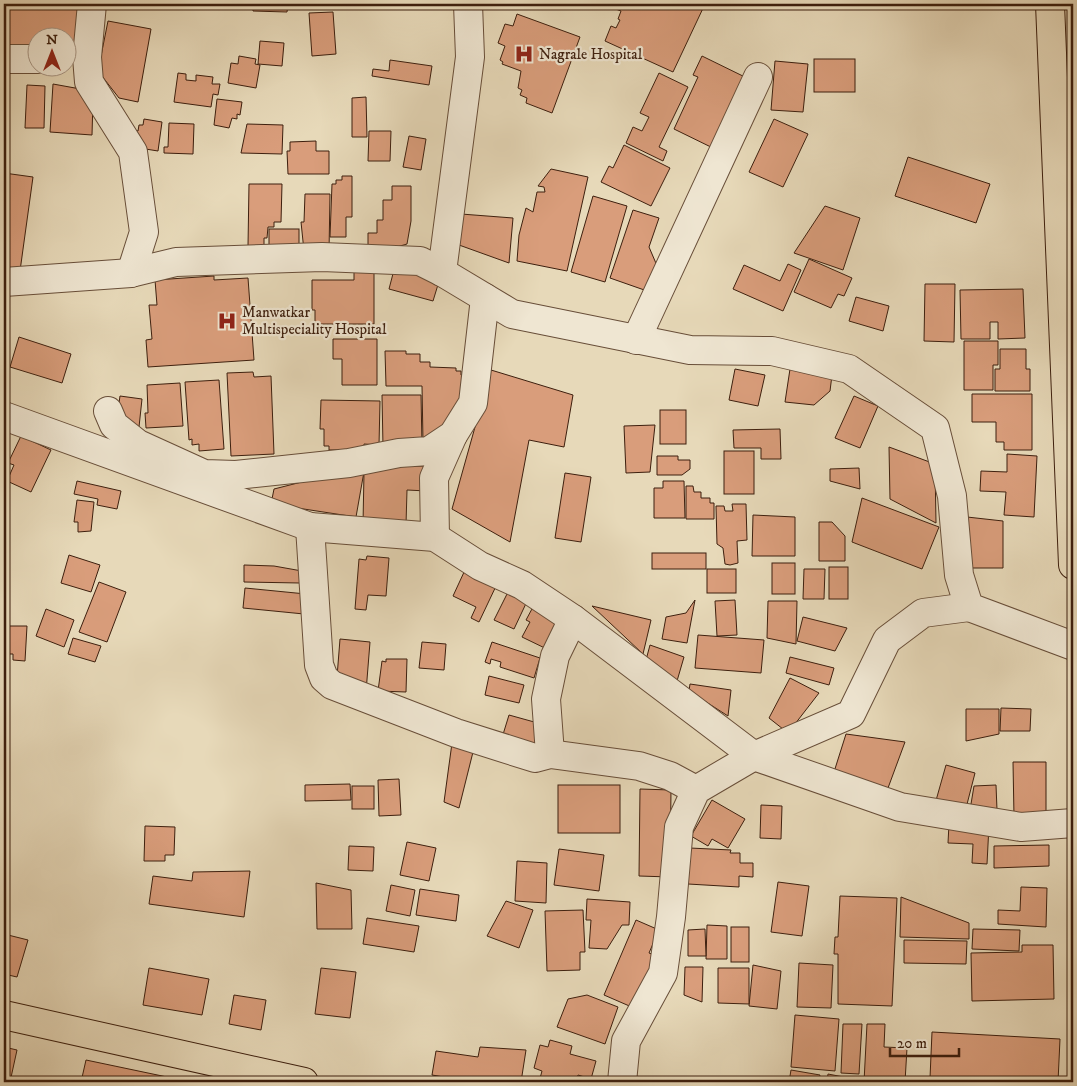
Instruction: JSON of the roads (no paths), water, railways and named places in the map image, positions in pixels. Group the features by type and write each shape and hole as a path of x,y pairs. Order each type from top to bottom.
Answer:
{"main road":[{"path":"1050,4 1073,565"},
{"path":"4,1015 304,1082"}],"street":[{"path":"92,4 78,58 88,82 133,152 144,232 131,273"},
{"path":"442,272 470,57 468,4"},
{"path":"4,59 28,59"},
{"path":"636,340 758,77"},
{"path":"4,282 131,273 176,262 322,257 420,262 442,272 512,314 690,350 772,351 849,368 935,428 952,496 959,575 968,607"},
{"path":"435,537 434,478 453,435 473,403 485,298"},
{"path":"108,412 114,424 138,444 204,474 236,475 349,463 399,452 430,451 453,435"},
{"path":"4,416 310,526 435,537 480,566 522,585 574,619 754,756 900,807 1022,827 1073,823"},
{"path":"310,526 319,665 324,678 332,685 456,733 535,758 550,754 639,766 670,776 696,790"},
{"path":"622,1082 626,1041 663,974 671,917 679,826 696,790 754,756 851,714 887,640 923,613 968,607 1073,646"},
{"path":"550,754 546,699 555,656 574,619"}],"place":[{"name":"Nagrale Hospital","path":"524,54"},
{"name":"Manwatkar Multispeciality Hospital","path":"227,321"}]}
